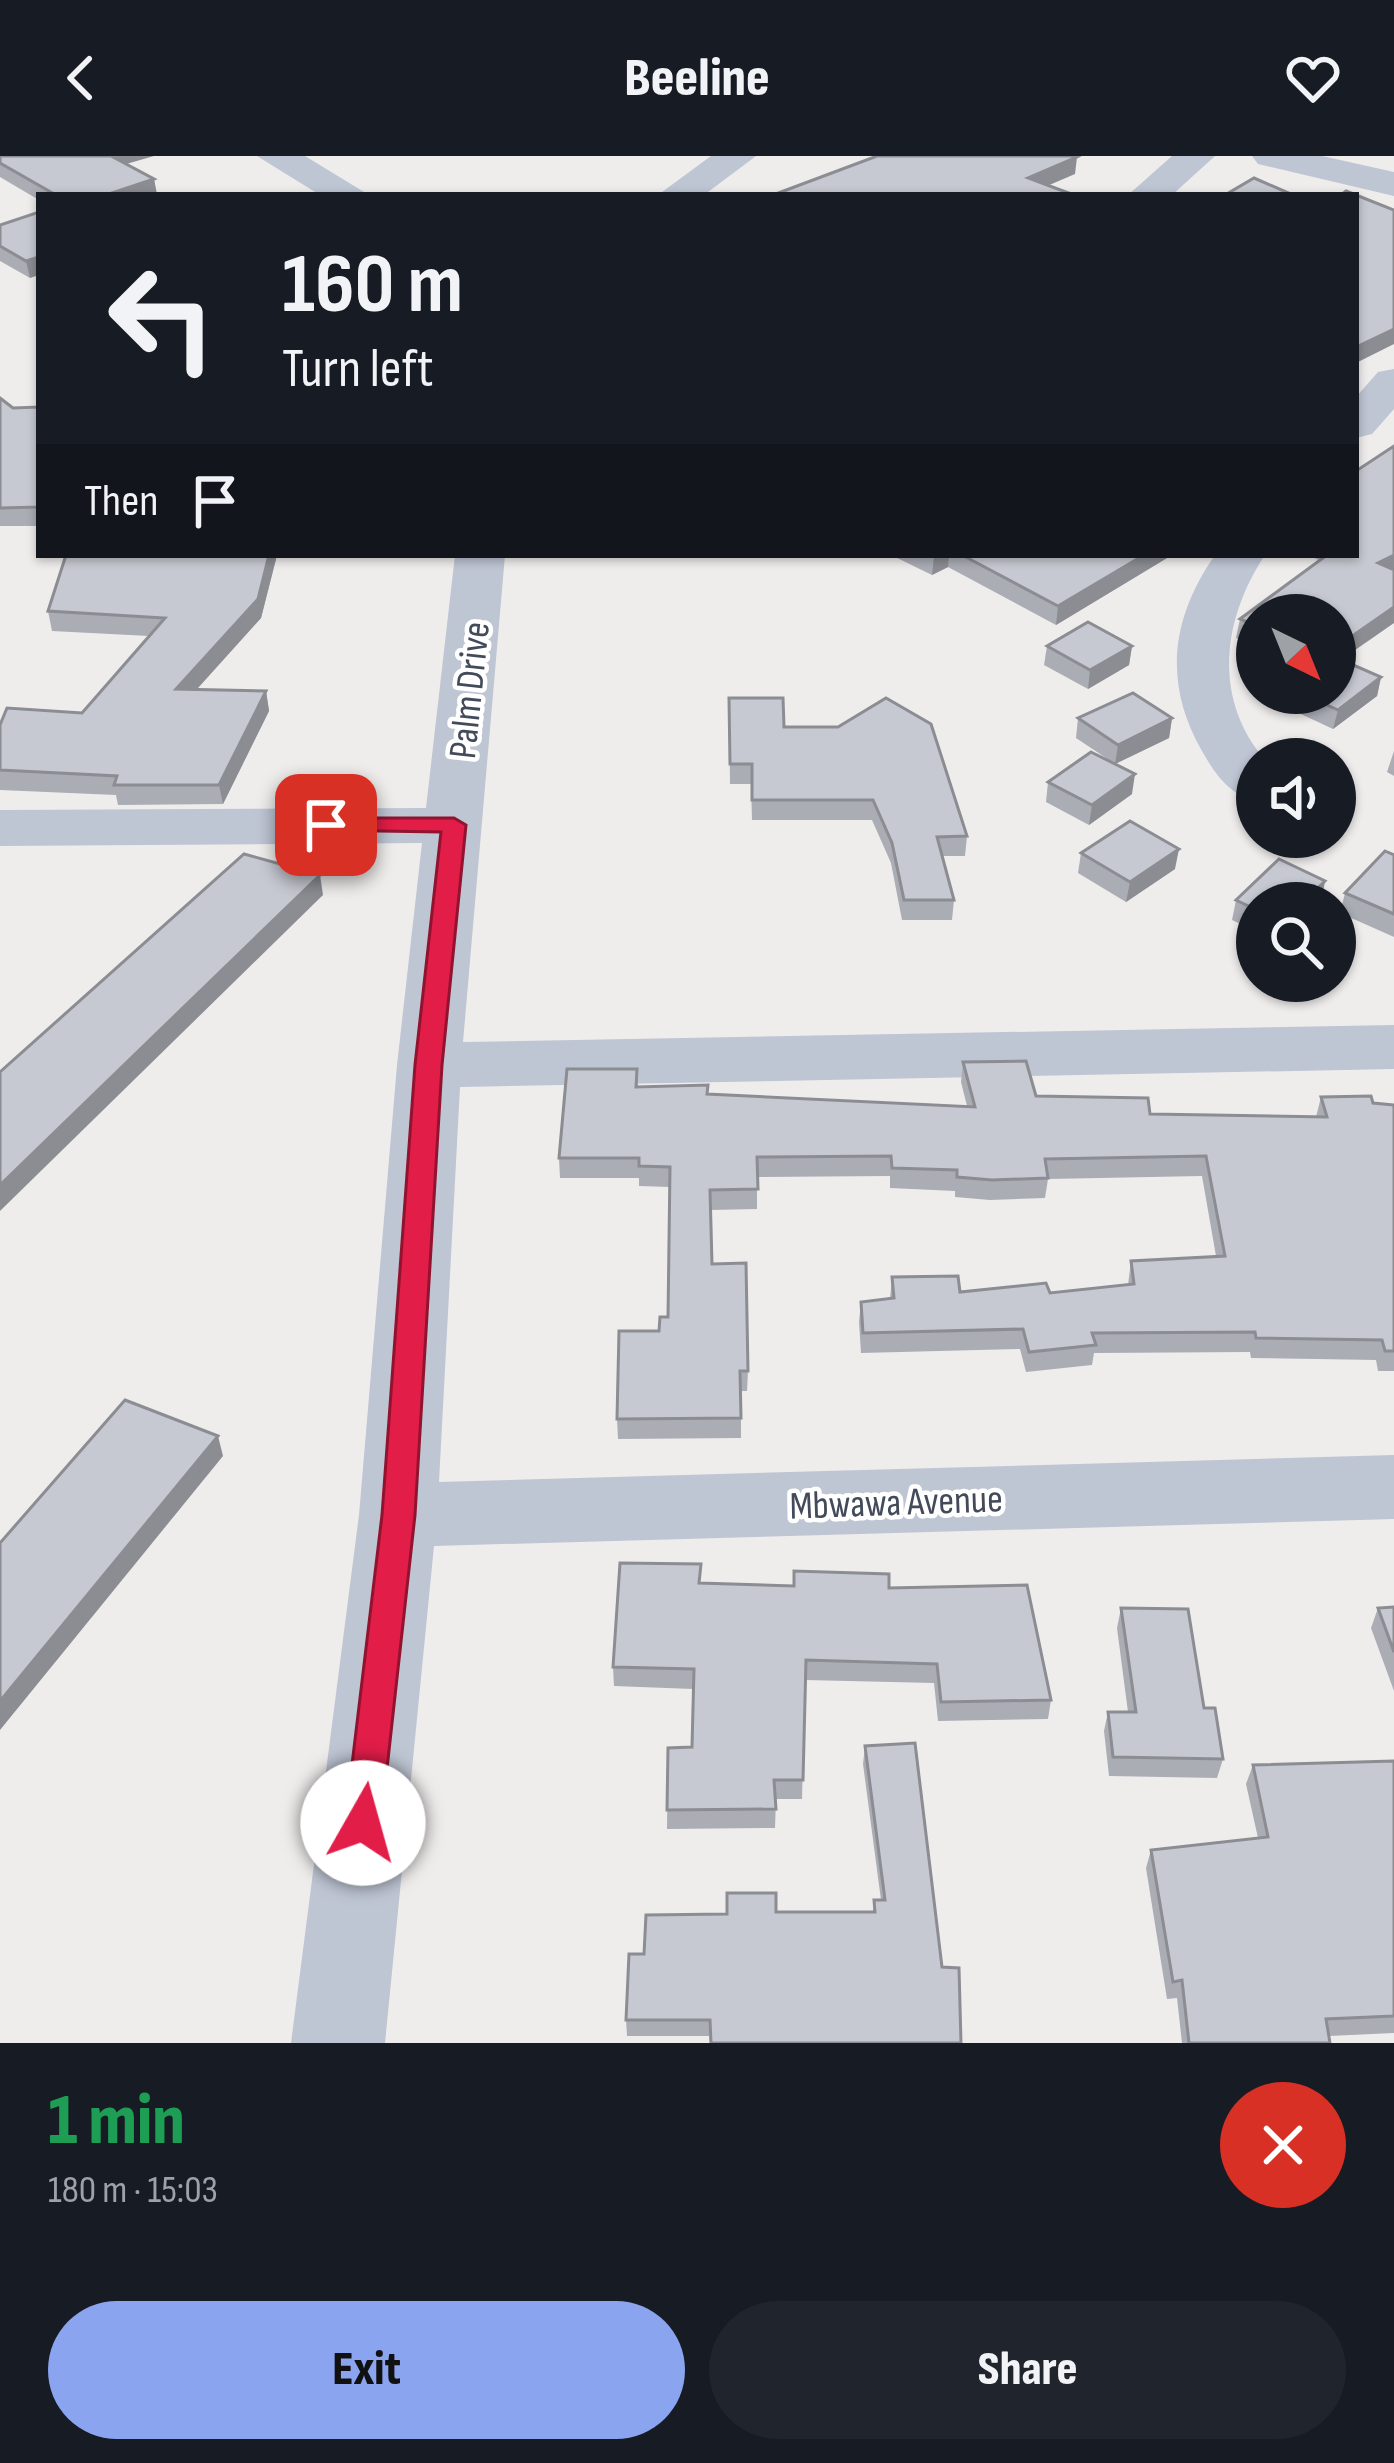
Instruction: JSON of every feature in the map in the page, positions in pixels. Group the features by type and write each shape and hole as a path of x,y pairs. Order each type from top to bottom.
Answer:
{"street":[{"path":"276,156 343,192"},
{"path":"683,192 737,156"},
{"path":"1152,192 1196,156"},
{"path":"1271,156 1394,184"},
{"path":"1359,421 1394,382"},
{"name":"Palm Drive","path":"338,2043 398,1515 429,1065 481,558"},
{"path":"1236,764 1226,753 1204,698 1198,652 1205,608 1238,558"},
{"path":"0,828 454,825"},
{"path":"429,1065 1394,1047"},
{"name":"Mbwawa Avenue","path":"398,1515 1394,1487"}],"building":[{"path":"0,156 111,156 154,179 115,192 51,192 0,163"},
{"path":"877,156 1077,157 1028,178 1066,192 781,192"},
{"path":"1254,178 1286,192 1230,192"},
{"path":"1359,196 1394,210 1394,329 1359,346"},
{"path":"36,213 36,258 26,261 0,246 0,225"},
{"path":"0,398 13,408 36,407 36,507 0,508"},
{"path":"1394,446 1394,555 1378,563 1394,570 1394,607 1356,633 1356,594 1274,594 1323,558 1359,558 1359,469"},
{"path":"65,558 268,558 258,599 176,689 266,691 219,785 114,785 117,776 0,770 0,725 7,708 82,713 165,618 48,611"},
{"path":"968,558 1139,558 1058,606"},
{"path":"1088,622 1132,646 1090,670 1047,646"},
{"path":"1356,666 1381,677 1356,696"},
{"path":"1133,693 1172,718 1118,745 1078,718"},
{"path":"729,698 783,698 784,727 838,727 886,698 931,724 967,836 937,837 954,900 904,900 892,843 873,800 752,800 752,764 730,764"},
{"path":"1091,752 1135,774 1092,805 1048,782"},
{"path":"1130,821 1179,849 1130,882 1081,853"},
{"path":"1385,851 1394,855 1394,914 1356,898 1355,882"},
{"path":"244,854 320,875 0,1185 0,1072"},
{"path":"1279,859 1325,881 1324,882 1255,882"},
{"path":"1026,1061 1036,1096 1148,1098 1150,1114 1327,1117 1321,1097 1371,1096 1373,1103 1394,1105 1394,1351 1385,1351 1382,1340 1256,1338 1255,1332 1092,1333 1096,1345 1029,1352 1023,1329 863,1333 861,1302 894,1298 892,1277 958,1276 960,1292 1046,1283 1050,1293 1134,1284 1131,1261 1225,1256 1206,1156 1045,1159 1048,1178 992,1180 957,1177 957,1170 892,1168 891,1156 757,1157 758,1189 710,1190 712,1264 746,1263 748,1371 740,1371 741,1418 617,1419 619,1331 659,1331 660,1317 668,1317 670,1167 639,1166 639,1158 559,1158 567,1069 637,1069 636,1087 708,1085 707,1094 975,1107 963,1062"},
{"path":"125,1400 218,1436 0,1701 0,1543"},
{"path":"620,1563 701,1564 699,1583 794,1586 794,1571 889,1574 889,1588 1027,1585 1051,1700 941,1702 937,1664 806,1660 803,1780 774,1780 776,1809 667,1810 668,1748 692,1747 694,1669 613,1667"},
{"path":"1394,1607 1394,1652 1378,1608"},
{"path":"1121,1608 1188,1609 1204,1708 1215,1708 1223,1759 1113,1757 1108,1712 1136,1712"},
{"path":"915,1743 942,1967 959,1968 961,2043 711,2043 710,2020 626,2020 629,1954 644,1954 646,1915 727,1914 727,1893 776,1893 776,1912 875,1912 874,1900 885,1900 865,1746"},
{"path":"1394,1761 1394,2016 1326,2019 1330,2043 1189,2043 1182,1980 1173,1982 1151,1850 1268,1837 1253,1765"}],"route":[{"path":"326,825 454,825 429,1065 398,1515 363,1823"}]}
